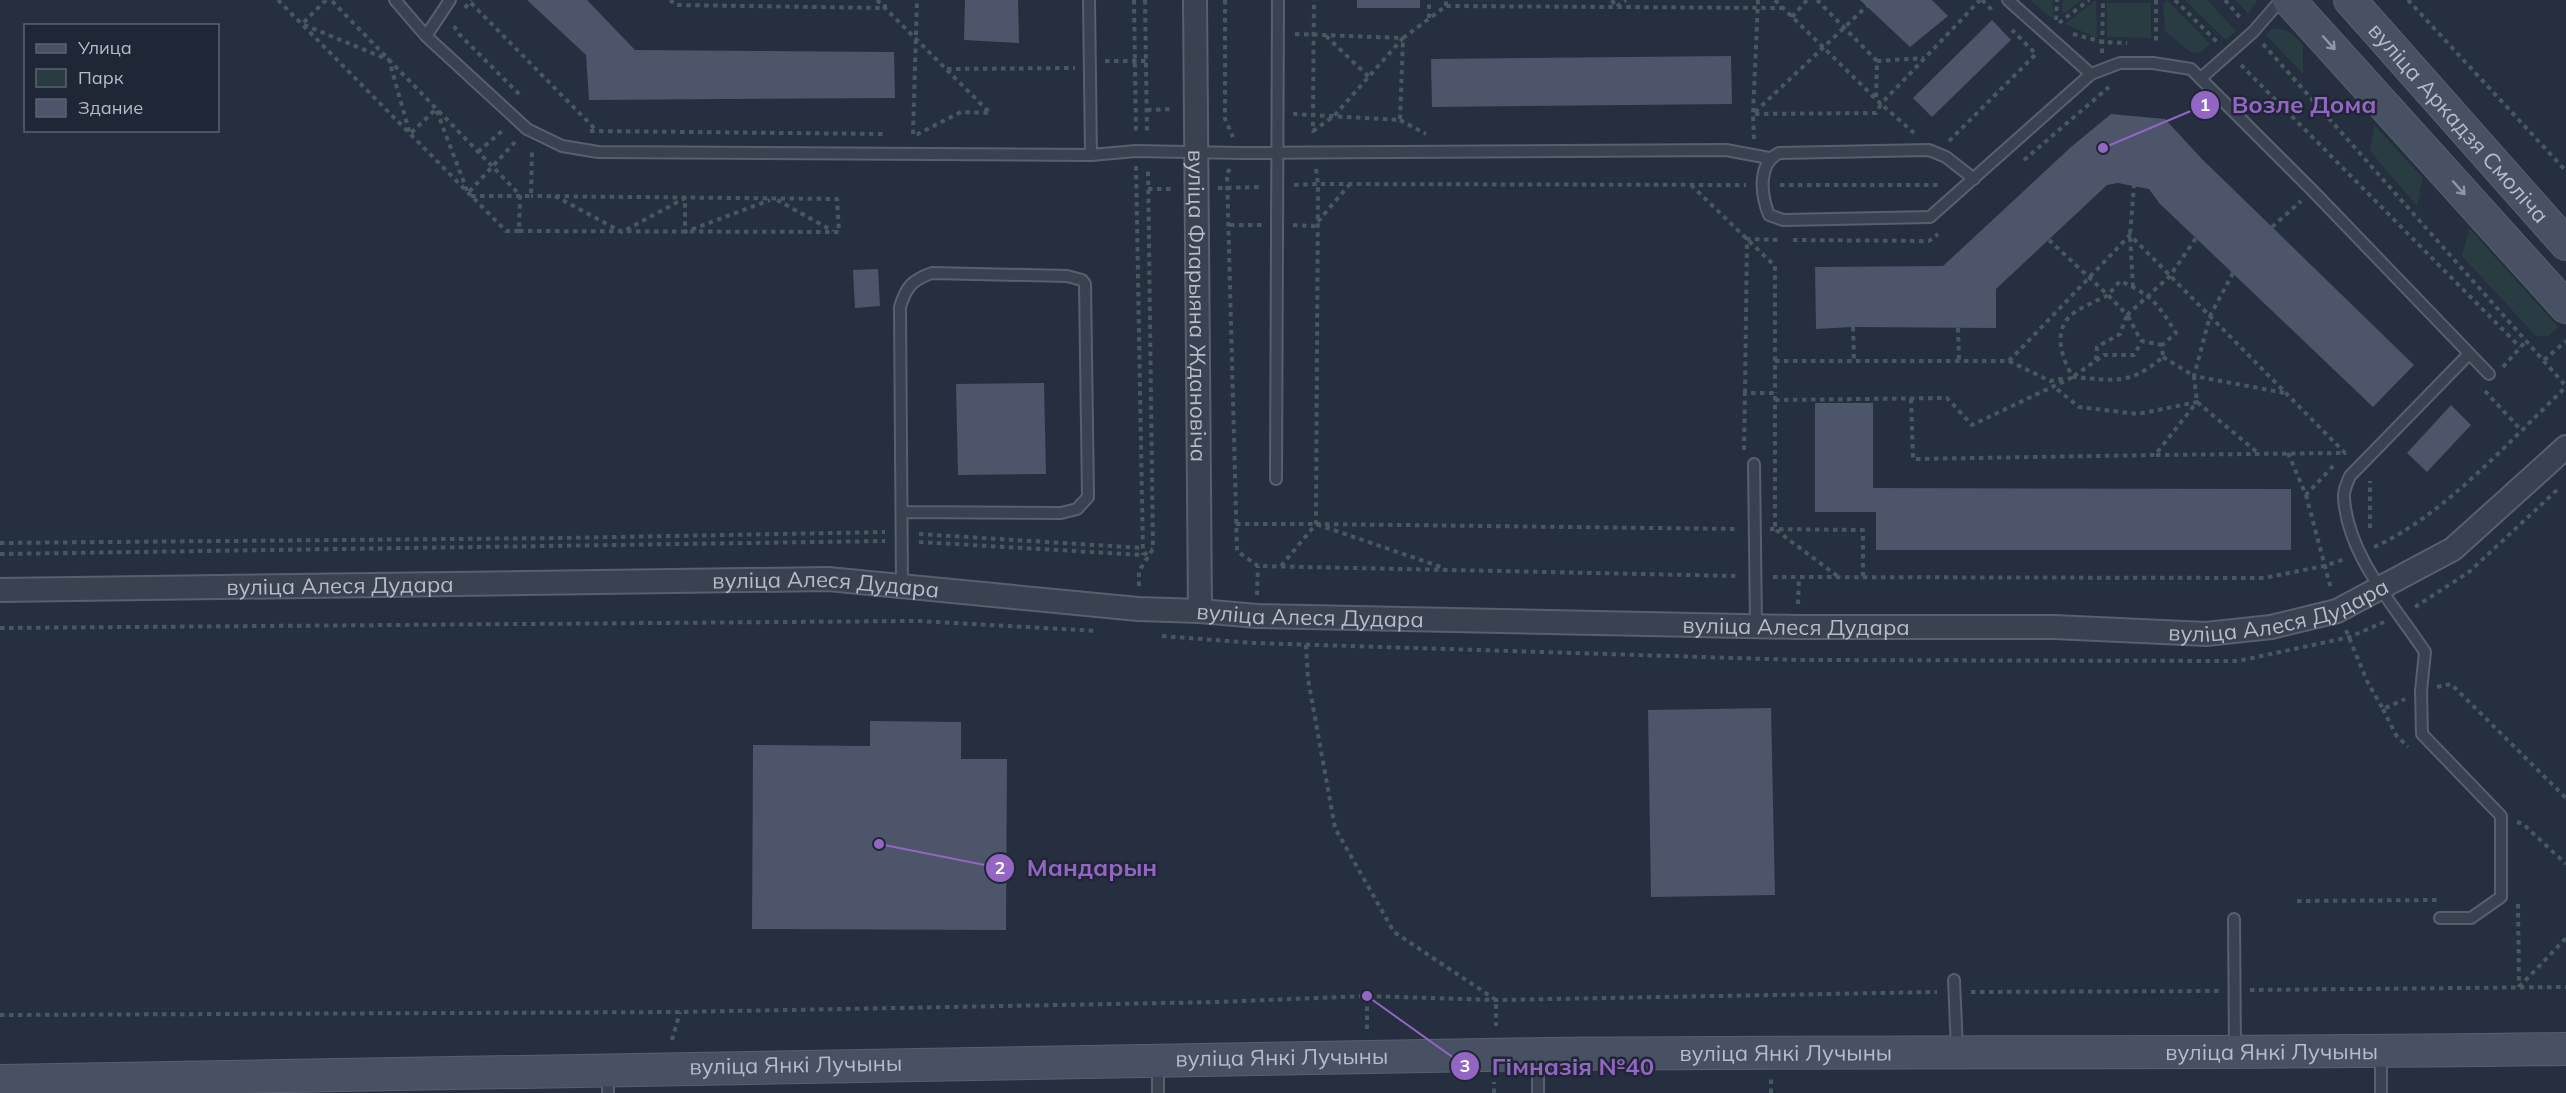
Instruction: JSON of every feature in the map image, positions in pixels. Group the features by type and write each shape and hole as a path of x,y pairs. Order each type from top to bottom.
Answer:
{"main road":[{"name":"вуліца Аркадзя Смоліча","path":"2289,0 2566,307"},
{"name":"вуліца Аркадзя Смоліча","path":"2350,0 2560,233"},
{"name":"вуліца Янкі Лучыны","path":"0,1081 286,1079 608,1081 1158,1060 1538,1054 2235,1053 2566,1049"}],"street":[{"name":"вуліца Фларыяна Ждановіча","path":"1195,0 1200,610"},
{"name":"вуліца Алеся Дудара","path":"0,590 828,579 1138,609 1200,610 1257,616 1756,625 2054,627 2206,634 2271,627 2330,612 2381,589 2453,549 2566,447"}],"lane":[{"path":"395,0 426,36 527,129 562,146 598,152 1091,155 1142,151 1315,153 1726,150 1769,158 1779,153 1929,150 1946,157 1970,175"},
{"path":"426,36 450,0"},
{"path":"1089,0 1091,155"},
{"path":"1276,479 1278,0"},
{"path":"2008,0 2091,74"},
{"path":"2201,78 2253,32 2281,0"},
{"path":"1769,158 1764,169 1764,201 1769,215 1783,220 1930,217 1970,175 2091,74 2120,63 2154,63 2191,69 2312,190 2489,374"},
{"path":"902,512 1061,513 1077,509 1088,497 1085,284 1082,280 1067,276 932,273 915,279 905,290 900,307 902,586"},
{"path":"2440,918 2471,918 2501,897 2501,816 2422,734 2421,691 2425,652 2381,589 2360,554 2347,517 2343,496 2350,476 2469,354"},
{"path":"1754,464 1756,625"},
{"path":"2234,919 2235,1053"},
{"path":"1954,980 1957,1053"},
{"path":"2381,1052 2381,1093"},
{"path":"1538,1054 1538,1093"},
{"path":"1158,1060 1158,1093"}],"path":[{"path":"278,0 469,195 506,231 839,232 837,199 469,195"},
{"path":"302,24 326,0"},
{"path":"331,0 520,195 519,231"},
{"path":"670,0 676,5 885,9"},
{"path":"877,0 990,113 961,112 918,134 902,134"},
{"path":"885,0 885,9"},
{"path":"914,134 917,0"},
{"path":"0,554 902,537 1143,555 1154,549 1142,151 1135,61 1134,0"},
{"path":"1143,555 1142,151 1146,61 1145,0"},
{"path":"1225,0 1225,119 1241,153 1227,173 1237,551 1258,566 1755,577 2264,578 2324,566 2360,554 2417,524 2455,492 2566,387 2225,0"},
{"path":"1281,566 1316,524 1318,184 1313,131 1314,0"},
{"path":"1429,0 1429,19"},
{"path":"1446,0 1446,6"},
{"path":"1464,6 1468,0"},
{"path":"1504,6 1506,0"},
{"path":"1612,0 1616,7"},
{"path":"1616,7 1626,0"},
{"path":"1754,114 1758,0"},
{"path":"1775,0 1881,104 1921,139"},
{"path":"1792,17 1807,0"},
{"path":"1817,0 1877,61 1876,99"},
{"path":"1754,114 1876,113 1881,104 1981,0 1998,16"},
{"path":"2056,26 2089,0"},
{"path":"2102,68 2103,0"},
{"path":"2156,0 2156,44"},
{"path":"2175,0 2520,347"},
{"path":"2408,0 2566,171"},
{"path":"457,15 471,1 597,131"},
{"path":"1313,131 1334,116 1403,38 1446,6 1783,8"},
{"path":"1754,114 1867,6"},
{"path":"2048,19 2056,26 2073,34 2103,42 2135,43"},
{"path":"455,21 454,27 459,34 522,97"},
{"path":"1948,142 2036,54 2005,23"},
{"path":"302,24 389,60"},
{"path":"1294,34 1403,38"},
{"path":"1326,35 1369,77"},
{"path":"1313,115 1400,120 1403,38"},
{"path":"2211,49 2217,41"},
{"path":"2146,44 2163,44"},
{"path":"1877,61 1924,58"},
{"path":"389,60 410,134"},
{"path":"946,69 1146,61"},
{"path":"2017,166 2112,84"},
{"path":"410,134 436,109"},
{"path":"436,109 469,195"},
{"path":"478,152 504,129 516,141 534,152 531,196"},
{"path":"580,131 890,134"},
{"path":"469,195 516,141"},
{"path":"1939,141 1948,142 1959,148"},
{"path":"1318,184 1952,185 1970,175"},
{"path":"1691,184 1775,266 1775,393"},
{"path":"2133,287 2130,236 2134,186"},
{"path":"2272,227 2312,190"},
{"path":"554,196 622,232"},
{"path":"2289,196 2306,212"},
{"path":"622,232 685,198"},
{"path":"685,198 685,232"},
{"path":"685,232 775,198 836,232"},
{"path":"1747,239 1929,241 1947,226"},
{"path":"2009,361 2130,236"},
{"path":"2130,236 2345,453"},
{"path":"2096,361 2097,347 2120,334 2127,315 2170,276 2196,238"},
{"path":"1744,393 1747,239"},
{"path":"2049,240 2091,276 2127,315 2142,341 2162,345"},
{"path":"2233,273 2210,316 2194,376 2197,402 2259,454"},
{"path":"2073,377 2064,362 2060,332 2070,315 2108,295 2120,281 2158,304 2176,333 2162,345"},
{"path":"1853,327 1854,361"},
{"path":"1958,328 1959,361"},
{"path":"1775,400 1947,398 1972,425 2073,377 2104,355 2134,355 2142,341"},
{"path":"2544,361 2566,341"},
{"path":"2162,345 2163,357"},
{"path":"1775,361 2009,361 2050,381 2073,377 2121,381 2145,372 2163,357"},
{"path":"2163,357 2194,376 2286,393"},
{"path":"2053,386 2079,407 2138,414 2197,402"},
{"path":"1911,399 1913,459 2345,453"},
{"path":"2156,455 2197,402"},
{"path":"2306,495 2353,445"},
{"path":"2288,453 2306,495 2324,566"},
{"path":"2370,479 2370,529 2378,546"},
{"path":"1236,524 1863,530 1863,578"},
{"path":"1316,524 1448,570"},
{"path":"1775,529 1775,538"},
{"path":"1775,529 1841,578"},
{"path":"0,543 902,537 1143,548"},
{"path":"1775,568 1775,577"},
{"path":"1306,645 1308,679 1335,828 1394,932 1496,1000"},
{"path":"2501,816 2523,824 2566,864"},
{"path":"2297,901 2439,900"},
{"path":"2518,987 2566,938"},
{"path":"0,1015 692,1012 1218,1002 1367,996 1496,1000 1954,992 2566,987"}],"green space":[{"path":"2030,0 2053,0 2053,19"},
{"path":"2063,0 2082,0 2062,15"},
{"path":"2096,0 2097,38 2065,24"},
{"path":"2167,0 2210,44 2199,53 2190,52 2165,31 2163,4"},
{"path":"2185,0 2207,0 2236,31 2226,40"},
{"path":"2236,0 2256,0 2256,2 2248,14"},
{"path":"2107,3 2151,3 2151,38 2107,37"},
{"path":"2273,29 2290,32 2303,45 2303,74 2265,34"},
{"path":"2374,125 2423,178 2417,206 2370,151"},
{"path":"2469,228 2558,327 2548,336 2536,336 2462,256"}],"building":[{"path":"527,0 587,0 635,50 894,52 895,98 589,100 586,55"},
{"path":"965,0 1018,0 1019,43 964,40"},
{"path":"1357,0 1420,0 1420,8 1357,8"},
{"path":"1860,0 1932,0 1948,16 1910,47"},
{"path":"1992,20 2011,40 1932,117 1913,98"},
{"path":"1731,56 1732,104 1432,107 1431,59"},
{"path":"2111,114 2165,119 2202,159 2414,365 2373,407 2159,203 2149,189 2118,183 2107,185 1996,289 1996,328 1816,329 1815,267 1943,266 2071,147"},
{"path":"878,269 880,306 855,308 853,270"},
{"path":"1044,383 1046,474 958,475 956,384"},
{"path":"1815,403 1873,403 1873,488 2291,489 2291,550 1876,550 1876,512 1815,512"},
{"path":"2451,405 2471,425 2427,472 2407,453"},
{"path":"1771,708 1775,895 1651,897 1648,710"},
{"path":"870,721 961,722 961,759 1007,759 1006,930 752,929 753,745 870,746"}],"place":[{"name":"Возле Дома","path":"2103,148"},
{"name":"Мандарын","path":"879,844"},
{"name":"Гімназія №40","path":"1367,996"}]}
